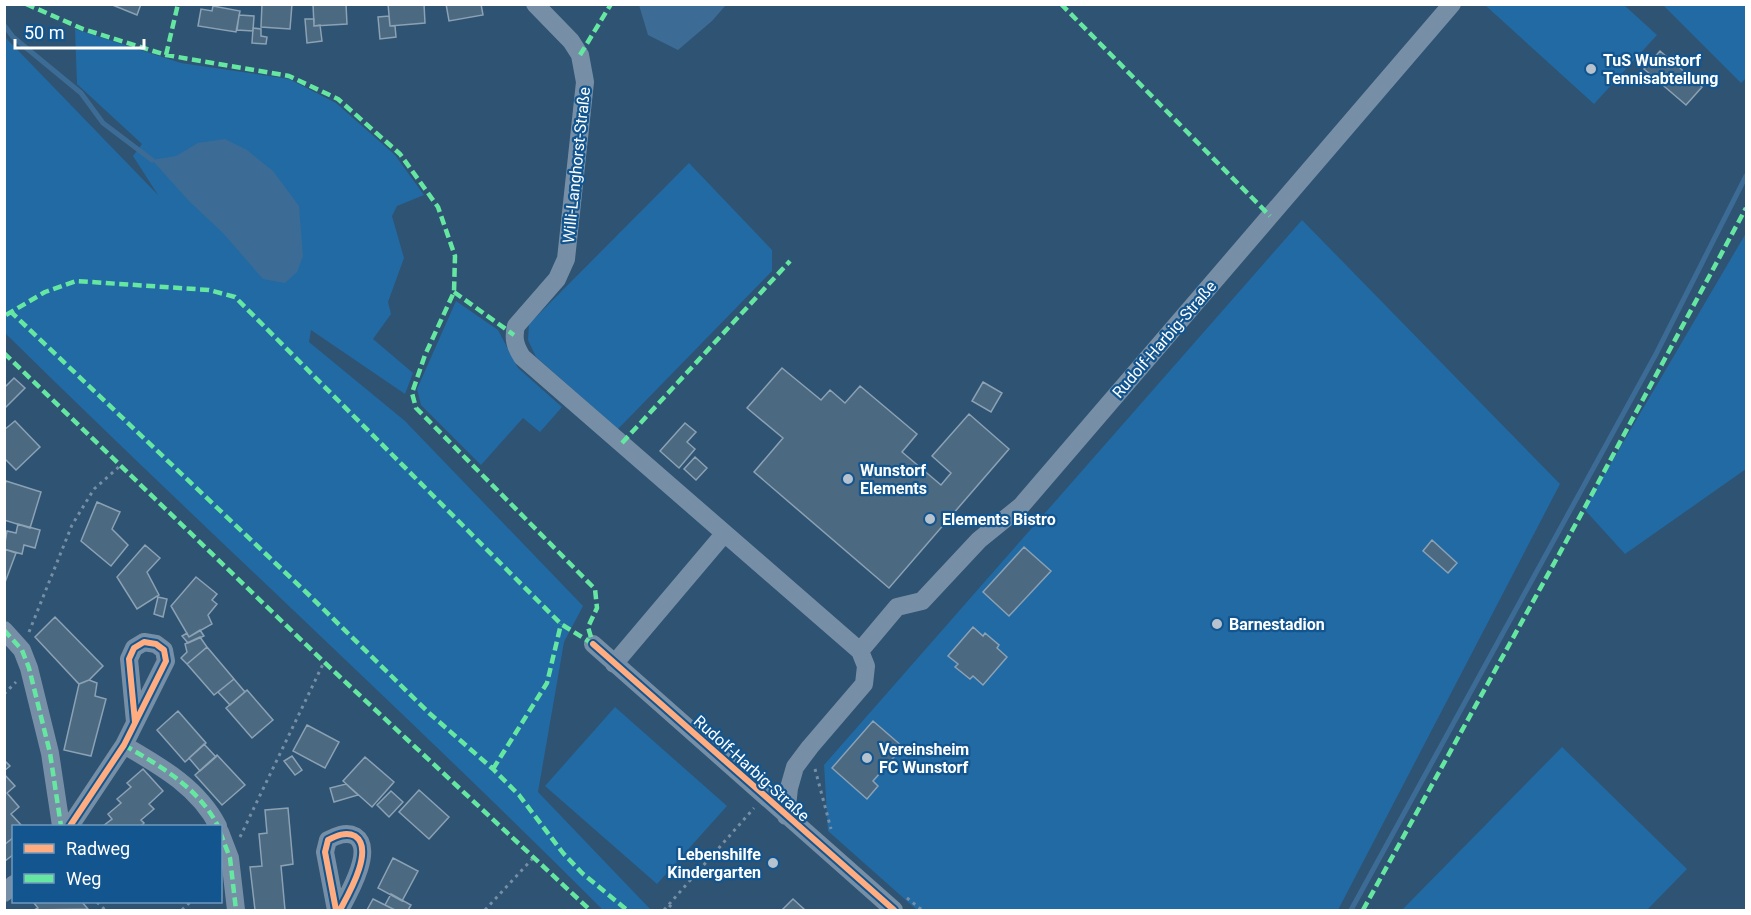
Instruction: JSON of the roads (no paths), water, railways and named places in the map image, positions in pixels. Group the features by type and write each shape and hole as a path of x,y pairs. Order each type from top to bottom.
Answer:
{"street":[{"name":"Willi-Langhorst-Straße","path":"535,4 571,41 580,55 585,82 566,259 557,279 516,326 514,335 516,347 522,357 724,534"},
{"name":"Rudolf-Harbig-Straße","path":"860,651 897,607 922,601 979,540 1021,506 1452,4"},
{"path":"614,664 724,534 860,651 866,666 864,684 795,767 789,788 786,816"},
{"path":"4,630 22,650 29,668 50,753 62,825"},
{"name":"Rudolf-Harbig-Straße","path":"592,644 894,910"},
{"path":"71,825 124,745 135,722"},
{"path":"124,745 187,786 211,813 217,825"},
{"path":"222,837 230,858 236,910"}],"waterway":[{"path":"4,25 13,37 81,93 103,123 152,160"},
{"path":"1351,910 1656,354 1746,176"}],"place":[{"name":"TuS Wunstorf Tennisabteilung","path":"1591,69"},
{"name":"Wunstorf Elements","path":"848,479"},
{"name":"Elements Bistro","path":"930,519"},
{"name":"Barnestadion","path":"1217,624"},
{"name":"Vereinsheim FC Wunstorf","path":"867,758"},
{"name":"Lebenshilfe Kindergarten","path":"773,863"}]}
